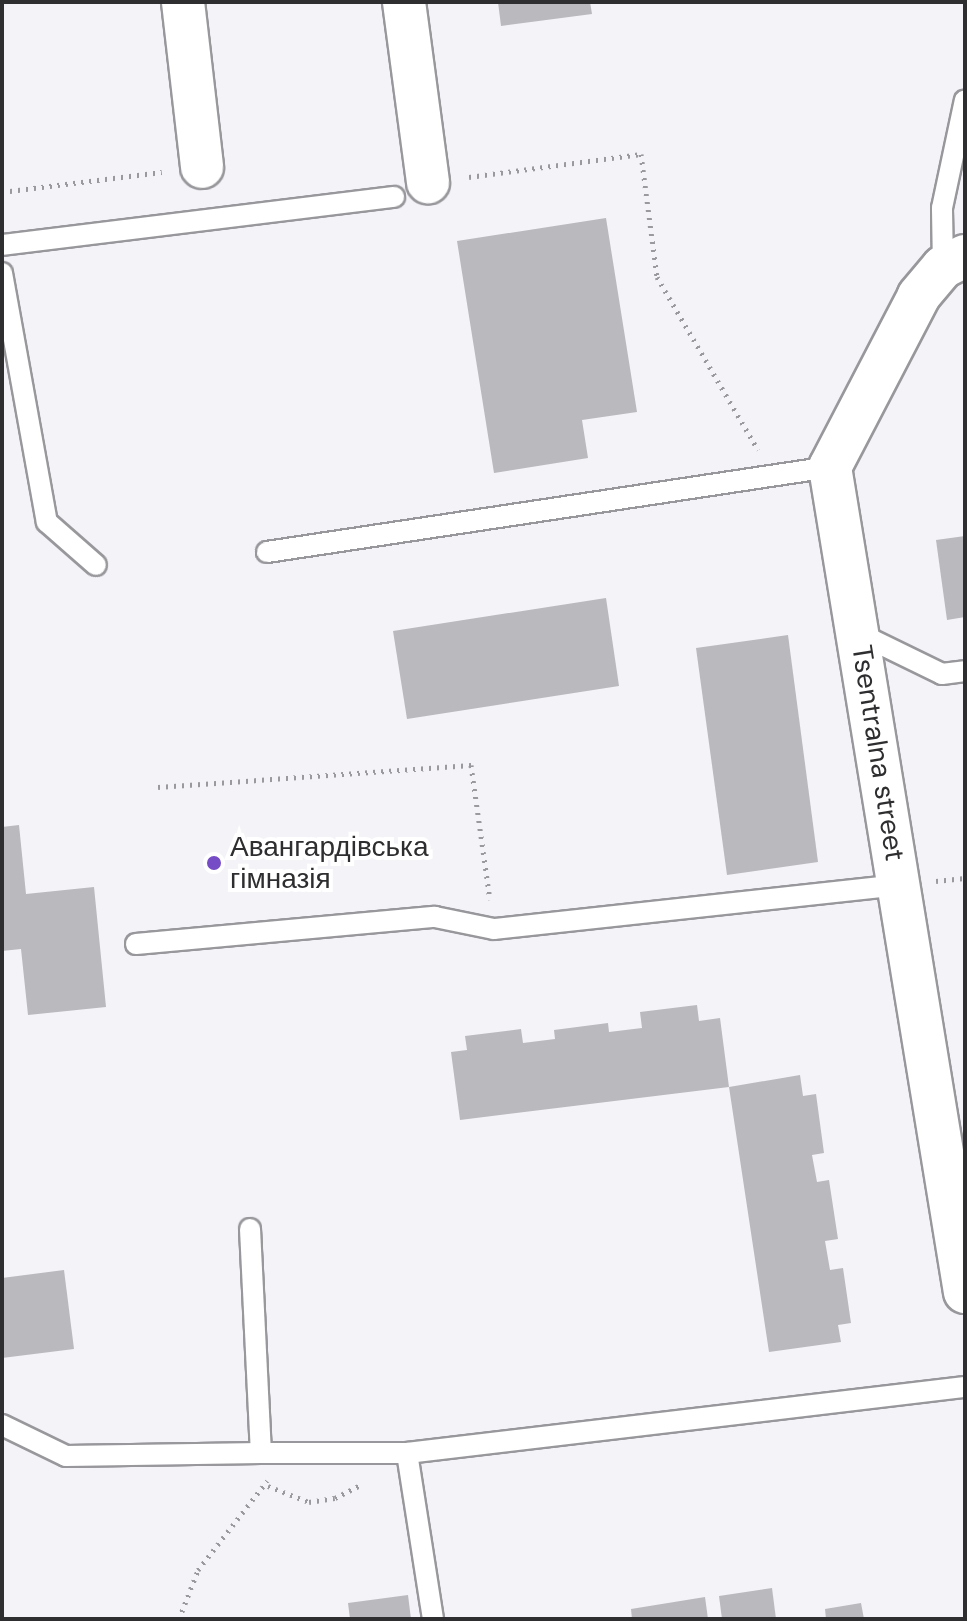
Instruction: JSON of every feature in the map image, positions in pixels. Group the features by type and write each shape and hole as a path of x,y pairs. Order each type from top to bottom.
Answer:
{"street":[{"path":"183,2 202,167"},
{"path":"404,2 411,189"},
{"path":"830,467 919,296 954,262"},
{"name":"Tsentralna street","path":"830,467 965,1292"}],"lane":[{"path":"954,262 942,208 965,100"},
{"path":"2,245 411,189"},
{"path":"2,273 47,522 96,565"},
{"path":"267,552 830,467"},
{"path":"858,633 942,674 965,671"},
{"path":"136,944 435,917 494,929 899,885"},
{"path":"250,1229 261,1453"},
{"path":"2,1425 66,1456 407,1453 965,1387"},
{"path":"407,1453 433,1619"}],"path":[{"path":"411,189 641,154 657,277 772,475"},
{"path":"2,192 202,167"},
{"path":"158,787 471,765 494,929"},
{"path":"179,1619 198,1570 268,1486 261,1453"}],"building":[{"path":"498,2 590,2 592,14 501,26"},
{"path":"606,218 637,412 582,420 588,458 494,473 457,241"},
{"path":"965,536 965,617 947,620 936,540"},
{"path":"606,598 619,686 407,719 393,631"},
{"path":"788,635 818,862 727,875 696,648"},
{"path":"19,825 26,894 94,887 106,1007 28,1015 21,949 2,951 2,827"},
{"path":"697,1005 699,1021 720,1018 729,1087 460,1120 451,1052 467,1050 465,1036 521,1029 523,1043 555,1039 554,1030 608,1023 609,1032 642,1028 640,1012"},
{"path":"800,1075 803,1096 816,1094 824,1153 812,1155 817,1182 829,1180 838,1239 825,1241 830,1270 843,1268 851,1323 838,1325 841,1342 769,1352 729,1087"},
{"path":"64,1270 74,1349 2,1358 2,1278"},
{"path":"772,1588 776,1619 722,1619 719,1596"},
{"path":"408,1595 411,1619 350,1619 348,1603"},
{"path":"705,1597 708,1619 632,1619 631,1609"},
{"path":"861,1603 864,1619 826,1619 825,1609"}],"place":[{"name":"Авангардівська гімназія","path":"214,863"}]}
